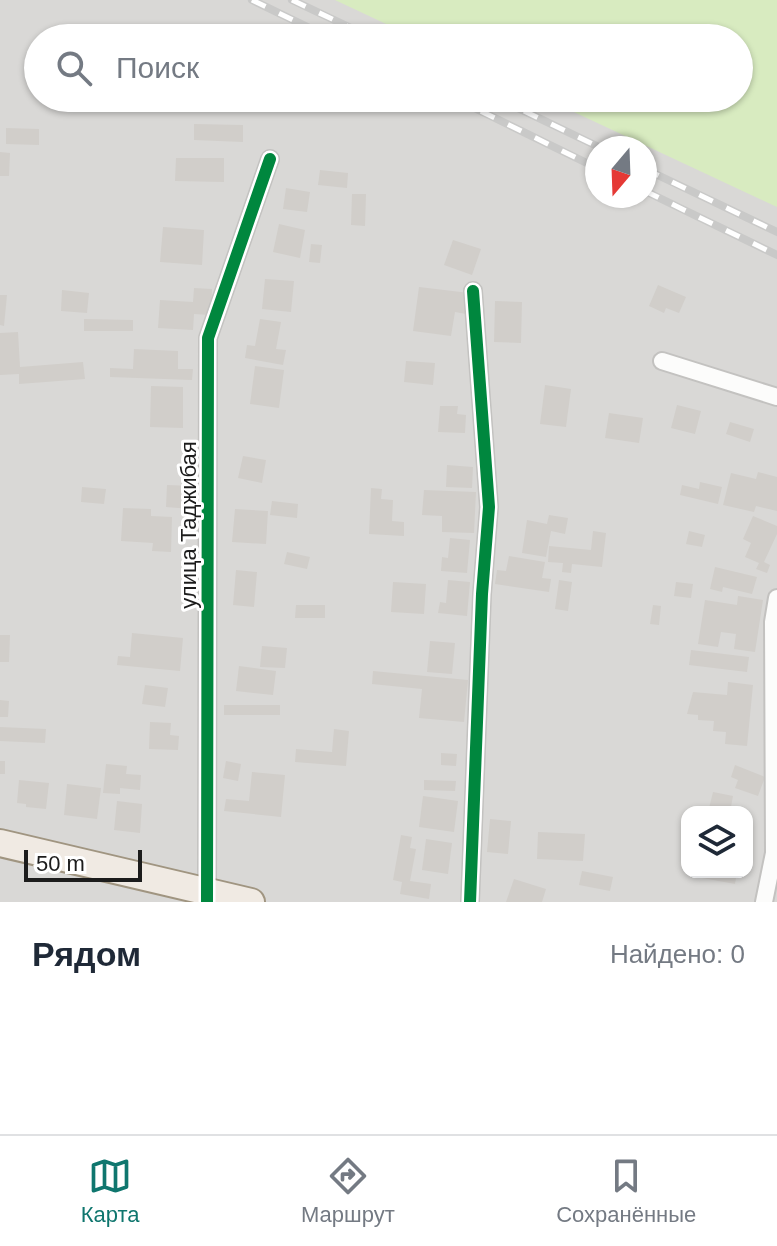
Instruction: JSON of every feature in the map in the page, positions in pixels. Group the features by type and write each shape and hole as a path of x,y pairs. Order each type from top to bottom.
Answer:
{"main road":[{"path":"0,843 207,896 251,902"}],"street":[{"name":"улица Таджибая","path":"207,896 208,338 270,159"},
{"path":"470,902 482,594 489,507 473,291"},
{"path":"662,361 777,397"},
{"path":"764,902 774,853 777,598"}],"shaded area":[{"path":"0,0 777,0 777,902 0,902"}],"green space":[{"path":"335,0 777,0 777,207 657,151 657,136 625,136 574,112 753,112 753,24 386,24"}],"building":[{"path":"194,124 243,125 243,142 194,140"},
{"path":"6,128 39,129 39,145 6,144"},
{"path":"0,152 10,153 9,176 0,176"},
{"path":"176,158 224,158 224,182 175,181"},
{"path":"320,170 348,173 347,188 318,185"},
{"path":"286,188 310,192 307,212 283,209"},
{"path":"352,194 366,194 365,226 351,225"},
{"path":"279,224 305,230 300,258 273,252"},
{"path":"163,227 204,230 202,265 160,262"},
{"path":"453,240 481,249 472,275 444,265"},
{"path":"311,244 322,245 320,263 309,262"},
{"path":"265,279 294,281 291,312 262,309"},
{"path":"658,285 686,297 679,313 666,308 664,313 649,306"},
{"path":"419,287 469,293 466,314 455,312 451,336 413,331"},
{"path":"194,288 212,289 211,315 194,314 193,330 158,328 160,300 193,302"},
{"path":"62,290 89,293 87,313 61,311"},
{"path":"0,295 7,295 4,326 0,325"},
{"path":"495,301 522,302 521,343 494,342"},
{"path":"84,319 133,320 133,331 84,331"},
{"path":"260,319 281,322 276,349 286,350 283,365 245,358 247,345 255,346"},
{"path":"18,332 20,367 83,362 85,379 19,384 19,374 0,375 0,333"},
{"path":"134,349 178,351 178,369 193,369 192,380 110,377 110,368 133,369"},
{"path":"406,361 435,363 433,385 404,382"},
{"path":"255,366 284,370 279,408 250,404"},
{"path":"545,385 571,389 566,427 540,424"},
{"path":"151,386 183,387 183,428 150,427"},
{"path":"677,405 701,411 695,434 671,428"},
{"path":"440,406 458,406 457,414 466,415 465,433 438,432"},
{"path":"609,413 643,418 639,443 605,438"},
{"path":"730,422 754,429 750,442 726,434"},
{"path":"243,456 266,460 262,483 238,478"},
{"path":"447,465 473,467 472,488 446,487"},
{"path":"758,472 777,477 777,511 756,506 754,512 723,505 731,473 756,479"},
{"path":"700,482 722,487 718,504 680,495 682,485 699,489"},
{"path":"167,485 192,486 191,509 166,507"},
{"path":"82,487 106,489 104,504 81,502"},
{"path":"371,488 382,489 381,499 393,500 392,521 404,522 404,536 369,534"},
{"path":"424,490 476,492 474,533 442,532 442,516 422,515"},
{"path":"272,501 298,504 297,518 270,515"},
{"path":"123,508 151,509 151,516 172,517 171,552 152,551 153,543 121,541"},
{"path":"235,509 268,511 266,544 232,542"},
{"path":"549,515 568,518 565,534 551,531 546,557 522,553 527,520 547,524"},
{"path":"753,516 777,526 777,534 764,562 770,565 767,573 756,569 759,563 745,557 751,543 743,539"},
{"path":"593,531 606,533 602,567 572,564 571,573 562,572 563,563 548,562 549,546 591,550"},
{"path":"689,531 705,535 702,547 686,544"},
{"path":"450,538 470,540 467,573 441,571 442,557 448,558"},
{"path":"287,552 310,557 307,569 284,564"},
{"path":"509,556 545,562 542,578 551,579 549,592 495,584 497,570 506,571"},
{"path":"715,567 757,577 752,594 723,587 722,592 710,589"},
{"path":"236,570 257,572 254,607 233,605"},
{"path":"448,580 470,582 467,616 438,613 440,602 446,603"},
{"path":"559,580 572,582 568,611 555,609"},
{"path":"393,582 426,584 424,614 391,612"},
{"path":"676,582 693,584 691,598 674,596"},
{"path":"738,596 763,600 755,652 734,649 736,634 721,632 718,647 698,644 705,600 737,605"},
{"path":"296,605 325,605 325,618 295,618"},
{"path":"653,605 661,606 659,625 650,624"},
{"path":"132,633 183,638 180,671 117,665 118,656 130,657"},
{"path":"0,635 10,635 9,662 0,662"},
{"path":"430,641 455,643 452,674 427,672"},
{"path":"262,646 287,648 285,668 260,667"},
{"path":"691,650 749,657 747,672 689,665"},
{"path":"239,666 276,671 273,695 236,691"},
{"path":"373,671 468,680 464,722 419,718 422,689 372,684"},
{"path":"728,682 753,685 747,746 725,744 726,732 713,731 714,721 698,720 698,715 687,714 693,692 727,695"},
{"path":"145,685 168,688 165,707 142,704"},
{"path":"0,700 9,701 8,717 0,717"},
{"path":"224,705 280,705 280,715 224,715"},
{"path":"150,722 171,723 170,735 179,736 178,750 149,749"},
{"path":"0,727 46,729 45,743 0,741"},
{"path":"334,729 349,731 346,766 295,762 296,749 332,752"},
{"path":"441,753 457,754 456,766 441,765"},
{"path":"0,761 5,761 5,774 0,774"},
{"path":"226,761 241,764 238,781 223,778"},
{"path":"106,764 127,766 126,774 141,775 140,790 120,788 120,794 103,793"},
{"path":"735,765 765,777 758,796 735,788 738,780 731,777"},
{"path":"252,772 285,775 281,817 224,811 226,799 249,801"},
{"path":"19,780 49,783 46,809 17,803"},
{"path":"424,780 456,781 455,791 424,790"},
{"path":"67,784 101,788 97,819 64,815"},
{"path":"713,792 733,796 731,806 710,806"},
{"path":"423,796 458,801 454,832 419,827"},
{"path":"117,801 142,804 140,833 114,830"},
{"path":"490,819 511,821 508,854 487,852"},
{"path":"538,832 585,834 583,861 537,859"},
{"path":"401,835 412,837 410,848 416,849 410,881 431,884 429,899 400,894 402,882 393,880"},
{"path":"426,839 452,843 448,874 422,870"},
{"path":"582,871 613,877 610,891 579,885"},
{"path":"702,878 736,878 735,884"},
{"path":"514,879 546,889 542,902 506,902"}],"railway":[{"path":"252,0 301,24"},
{"path":"292,0 343,24"},
{"path":"483,112 585,162"},
{"path":"526,112 585,140"},
{"path":"657,175 777,232"},
{"path":"657,197 777,255"}],"cycle path":[{"path":"207,902 208,338 270,159"},
{"path":"470,902 482,594 489,507 473,291"}]}
